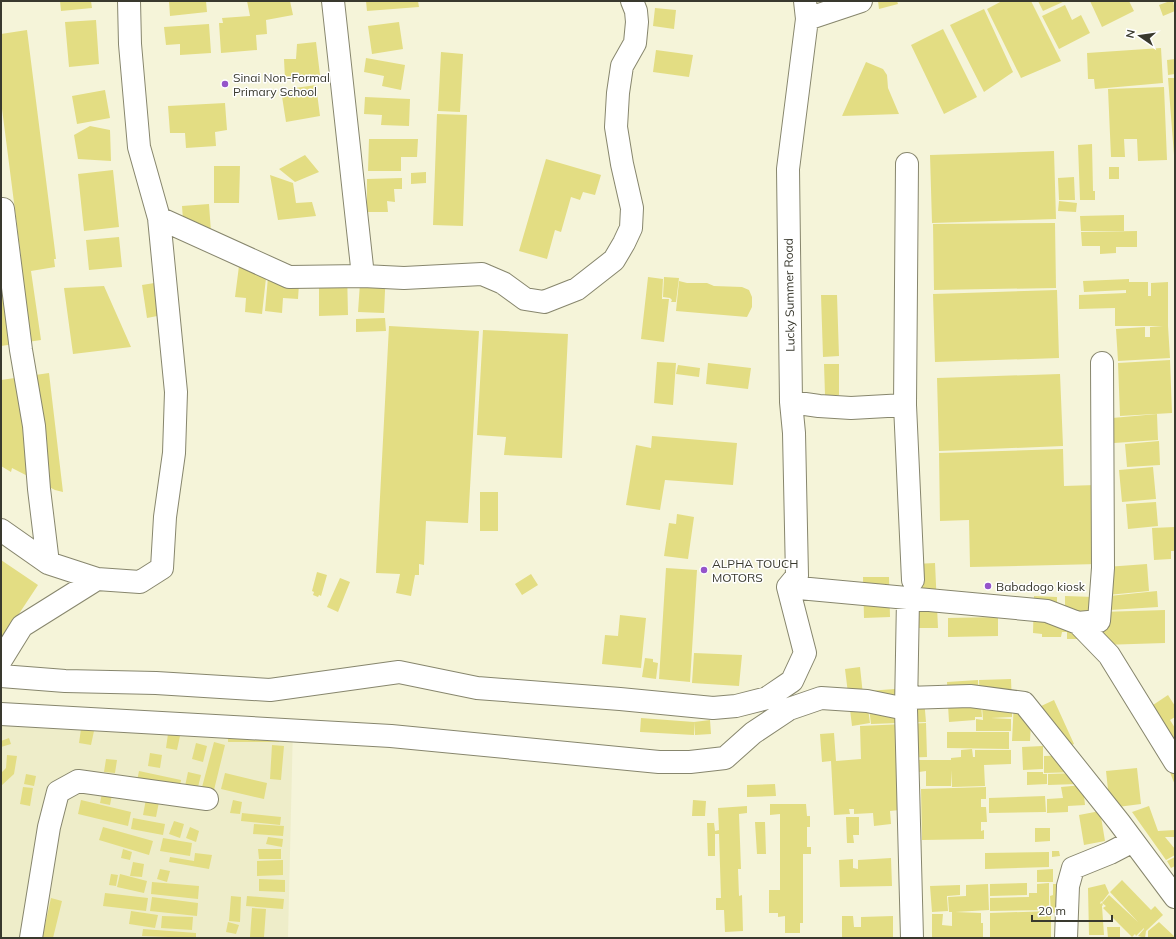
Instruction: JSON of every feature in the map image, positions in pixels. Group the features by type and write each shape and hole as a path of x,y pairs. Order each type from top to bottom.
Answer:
{"street":[{"path":"1,530 48,563 96,579 140,582 162,568 165,517 174,453 176,392 159,218 138,147 130,44 129,1"},
{"path":"333,1 363,276"},
{"path":"159,218 289,277 363,276 404,278 482,274 503,283 525,299 544,302 577,289 614,260 624,243 630,228 632,208 622,164 616,127 618,93 622,66 635,43 637,22 636,12 632,1"},
{"path":"806,10 861,1"},
{"name":"Lucky Summer Road","path":"788,587 797,576 794,433 791,402 788,169 806,10"},
{"path":"907,164 905,405 911,590 906,703 912,938"},
{"path":"3,209 21,350 34,426 39,488 48,563"},
{"path":"1078,623 1098,621 1099,613 1103,568 1102,363"},
{"path":"791,402 851,408 905,405"},
{"path":"1,660 22,626 96,579"},
{"path":"1,676 65,681 156,683 270,690 399,672 477,688 713,708 736,706 767,698 792,681 805,653 788,587 911,590 1048,611 1078,623 1109,655 1175,762"},
{"path":"1,714 391,736 659,762 690,762 725,758 753,733 789,709 821,698 906,703 970,696 1024,703 1133,841 1175,897"},
{"path":"31,938 49,828 58,792 78,781 207,799"},
{"path":"1066,938 1068,886 1073,868 1110,854 1133,841"}],"shaded area":[{"path":"1,708 293,726 288,938 1,938"}],"building":[{"path":"60,1 91,1 92,8 61,11"},
{"path":"169,1 206,1 207,12 170,16"},
{"path":"247,1 290,1 293,15 266,20 267,34 256,35 257,50 221,53 219,23 223,23 222,18 250,16"},
{"path":"366,1 418,1 419,7 367,11"},
{"path":"878,1 897,1 898,4 879,9"},
{"path":"1002,1 1031,1 1061,61 1021,78 987,9"},
{"path":"1038,1 1065,1 1043,11"},
{"path":"1090,1 1129,1 1134,11 1102,27"},
{"path":"1173,1 1175,11 1163,16 1159,5"},
{"path":"1065,5 1072,20 1081,15 1090,33 1059,49 1042,16"},
{"path":"655,8 676,10 674,29 653,26"},
{"path":"984,9 1013,72 984,92 950,25"},
{"path":"96,20 99,64 69,67 65,22"},
{"path":"399,22 403,49 372,54 368,26"},
{"path":"209,24 211,53 180,55 180,44 166,45 164,27"},
{"path":"943,29 977,97 944,114 911,45"},
{"path":"27,30 56,259 54,259 55,267 31,271 41,340 1,346 1,261 21,257 1,101 1,34"},
{"path":"316,42 320,75 285,79 284,59 296,59 297,44"},
{"path":"1161,48 1163,83 1095,89 1094,79 1088,79 1087,53"},
{"path":"656,50 693,55 689,77 653,72"},
{"path":"441,52 463,54 460,112 438,111"},
{"path":"366,58 405,65 401,90 382,86 384,76 364,72"},
{"path":"1175,59 1175,74 1168,75 1167,60"},
{"path":"866,62 883,69 887,75 888,88 899,114 842,116"},
{"path":"1168,78 1175,78 1175,155 1174,155"},
{"path":"316,85 320,116 286,122 281,90"},
{"path":"1164,87 1167,160 1138,161 1137,139 1124,139 1125,157 1111,157 1108,89"},
{"path":"105,90 110,118 77,124 72,96"},
{"path":"365,97 410,99 409,126 381,125 382,115 364,114"},
{"path":"225,103 227,130 215,132 216,146 186,148 185,133 170,133 168,106"},
{"path":"437,114 467,115 463,226 433,225"},
{"path":"90,126 110,130 111,161 78,159 74,135"},
{"path":"369,139 418,139 417,157 401,157 401,171 368,171"},
{"path":"1092,144 1093,191 1095,191 1095,200 1080,200 1078,145"},
{"path":"1054,151 1056,219 932,223 930,155"},
{"path":"305,155 319,172 295,182 279,169"},
{"path":"546,159 601,175 595,195 583,192 580,200 571,197 561,232 555,230 547,259 519,251"},
{"path":"214,166 240,166 239,203 214,203"},
{"path":"1109,167 1119,167 1119,179 1109,179"},
{"path":"113,170 119,227 84,231 78,174"},
{"path":"426,172 426,183 411,184 411,173"},
{"path":"270,175 293,183 296,203 312,202 316,216 278,220"},
{"path":"1074,177 1075,200 1059,200 1058,178"},
{"path":"402,178 402,189 394,189 395,202 387,201 388,212 367,212 367,179"},
{"path":"1059,201 1077,203 1076,212 1058,211"},
{"path":"209,204 211,232 184,234 182,206"},
{"path":"1124,215 1124,231 1081,231 1080,216"},
{"path":"1055,223 1056,288 934,290 933,224"},
{"path":"1137,231 1137,247 1116,247 1116,253 1100,254 1100,246 1082,246 1081,232"},
{"path":"119,237 122,267 89,270 86,240"},
{"path":"239,266 267,269 262,314 245,312 246,298 235,297"},
{"path":"269,266 300,269 298,299 283,298 282,313 265,311"},
{"path":"386,269 384,313 358,312 360,283"},
{"path":"347,270 348,315 319,316 319,287"},
{"path":"648,277 663,279 662,299 669,299 664,342 641,339"},
{"path":"664,277 679,278 676,302 671,302 672,300 670,298 663,297"},
{"path":"1129,279 1129,282 1148,282 1148,296 1151,296 1151,283 1168,282 1170,358 1118,361 1116,329 1145,327 1145,337 1150,337 1150,327 1163,326 1115,326 1115,308 1079,309 1079,295 1126,293 1126,290 1084,292 1083,281"},
{"path":"173,280 178,312 147,318 142,285"},
{"path":"679,281 687,283 707,283 714,286 742,287 749,290 752,297 752,307 747,317 676,311"},
{"path":"104,286 131,347 73,354 64,288"},
{"path":"1057,290 1059,358 935,362 933,294"},
{"path":"821,295 837,295 839,356 823,357"},
{"path":"385,318 386,331 356,332 356,319"},
{"path":"389,326 479,331 468,523 426,521 424,565 419,564 419,575 415,575 411,596 396,593 400,574 376,573"},
{"path":"483,330 568,334 562,458 504,455 506,437 477,435"},
{"path":"1170,360 1172,413 1120,416 1118,363"},
{"path":"657,362 676,363 673,405 654,403"},
{"path":"708,363 751,368 748,389 706,384"},
{"path":"824,364 839,364 839,395 825,395"},
{"path":"678,365 700,368 699,377 676,374"},
{"path":"49,373 63,492 55,490 12,468 11,472 1,466 1,380"},
{"path":"1060,374 1063,446 939,451 937,378"},
{"path":"1157,414 1158,440 1114,443 1112,418"},
{"path":"652,436 737,443 733,485 665,480 660,510 626,505 636,445 651,448"},
{"path":"1159,441 1160,465 1127,467 1125,444"},
{"path":"1063,449 1064,486 1096,485 1098,564 970,567 969,520 940,521 939,453"},
{"path":"1153,467 1156,499 1122,502 1119,470"},
{"path":"480,492 498,492 498,531 480,531"},
{"path":"1156,502 1158,526 1128,529 1126,504"},
{"path":"677,514 694,517 688,559 664,556 669,523 676,524"},
{"path":"1175,527 1175,551 1171,551 1171,559 1154,560 1152,528"},
{"path":"1,560 38,585 1,641"},
{"path":"935,563 938,628 918,628 915,564"},
{"path":"1147,564 1149,591 1108,595 1106,567"},
{"path":"666,568 697,570 690,682 659,679"},
{"path":"317,572 327,575 321,596 319,595 318,597 313,595 314,592 312,591"},
{"path":"531,574 538,585 522,595 515,584"},
{"path":"863,577 889,577 890,617 864,618"},
{"path":"340,578 350,582 338,612 327,607"},
{"path":"1157,591 1158,607 1110,610 1109,596"},
{"path":"1034,596 1057,597 1057,613 1065,613 1065,596 1094,597 1084,639 1067,639 1067,632 1062,632 1061,637 1042,637 1042,634 1033,633"},
{"path":"1165,610 1165,643 1102,645 1101,612"},
{"path":"620,615 646,618 641,668 602,664 605,635 618,636"},
{"path":"998,617 998,636 948,637 948,618"},
{"path":"694,653 742,655 739,686 692,683"},
{"path":"645,658 653,659 653,662 658,663 656,679 642,677"},
{"path":"860,667 863,695 866,694 870,723 852,726 845,669"},
{"path":"1011,679 1012,704 980,702 979,680"},
{"path":"978,680 979,703 948,704 947,682"},
{"path":"923,687 926,722 871,724 867,691"},
{"path":"1168,695 1175,706 1175,717 1170,720 1175,728 1175,736 1157,749 1135,717"},
{"path":"1054,700 1074,744 1059,751 1039,707"},
{"path":"1014,702 1032,703 1030,741 1012,741"},
{"path":"981,703 982,717 975,717 975,720 949,722 948,705"},
{"path":"1012,705 1012,717 991,718 1011,719 1011,731 976,731 976,719 983,720 982,706"},
{"path":"641,718 694,722 694,735 640,732"},
{"path":"710,720 711,734 695,735 694,722"},
{"path":"926,723 927,757 898,758 900,810 890,811 891,824 874,826 873,813 854,814 854,809 849,809 850,814 834,815 831,761 822,762 820,734 834,733 836,761 861,759 860,726"},
{"path":"228,728 279,728 279,742 228,742"},
{"path":"81,729 94,731 91,745 79,743"},
{"path":"947,732 1009,732 1009,749 947,748"},
{"path":"168,734 180,736 177,750 166,748"},
{"path":"9,738 11,744 1,747 1,741"},
{"path":"214,742 225,745 213,794 201,791"},
{"path":"196,743 207,746 203,762 192,759"},
{"path":"272,745 284,746 281,780 270,779"},
{"path":"1043,746 1043,769 1023,770 1022,747"},
{"path":"972,749 973,757 975,757 975,750 1011,750 1011,764 984,765 985,786 952,787 951,770 951,786 926,786 926,771 919,772 919,760 951,760 951,758 961,757 961,750"},
{"path":"150,753 162,755 160,768 148,766"},
{"path":"7,755 17,756 14,774 1,786 1,773 6,768"},
{"path":"1076,755 1077,772 1044,773 1044,756"},
{"path":"106,759 117,760 115,773 104,772"},
{"path":"1175,767 1175,785 1169,770"},
{"path":"1137,768 1141,804 1110,808 1106,771"},
{"path":"139,771 181,780 179,791 137,781"},
{"path":"188,772 201,775 196,795 184,791"},
{"path":"1027,772 1043,772 1043,774 1047,774 1047,784 1027,785"},
{"path":"225,773 267,783 264,799 221,789"},
{"path":"1077,773 1078,784 1048,785 1048,774"},
{"path":"26,774 36,776 34,786 24,784"},
{"path":"775,784 776,796 747,797 747,785"},
{"path":"1083,785 1085,805 1068,806 1068,812 1047,813 1047,799 1063,798 1061,787"},
{"path":"23,787 33,788 30,806 20,804"},
{"path":"986,787 986,799 981,799 981,807 986,807 987,822 981,822 981,831 984,830 984,839 922,840 921,789"},
{"path":"102,793 112,795 110,805 100,803"},
{"path":"1045,796 1046,812 989,813 989,798"},
{"path":"146,799 159,802 156,817 143,815"},
{"path":"81,800 131,812 128,826 78,814"},
{"path":"233,800 242,802 240,814 230,813"},
{"path":"693,800 706,801 705,816 692,816"},
{"path":"770,804 806,804 807,816 810,816 810,827 807,827 807,847 811,847 811,854 803,854 803,923 800,923 800,933 785,933 785,916 778,917 778,913 769,913 769,890 780,890 780,814 770,815"},
{"path":"747,806 747,813 739,814 741,869 738,869 739,896 742,895 743,931 725,932 724,910 716,910 716,898 721,898 719,834 715,834 715,856 708,856 707,823 714,823 715,831 719,830 718,808"},
{"path":"1149,806 1158,831 1175,830 1175,837 1165,837 1175,849 1175,855 1166,860 1132,812"},
{"path":"1100,811 1105,841 1084,845 1079,815"},
{"path":"242,813 281,817 280,825 241,821"},
{"path":"846,817 859,817 859,835 853,835 854,843 847,843"},
{"path":"133,818 165,824 163,835 131,829"},
{"path":"174,821 184,824 180,838 169,834"},
{"path":"755,822 765,822 766,854 757,854"},
{"path":"254,824 284,826 283,836 253,834"},
{"path":"103,827 153,841 149,855 99,840"},
{"path":"190,827 199,831 196,842 186,838"},
{"path":"1035,828 1050,828 1050,841 1035,842"},
{"path":"268,837 283,839 282,847 266,844"},
{"path":"163,838 192,843 190,856 160,851"},
{"path":"123,849 132,852 130,860 121,858"},
{"path":"258,849 281,849 281,859 259,859"},
{"path":"1052,851 1059,851 1060,856 1052,857"},
{"path":"1049,852 1049,867 985,869 985,853"},
{"path":"195,853 212,855 209,869 169,862 170,857 194,861"},
{"path":"1175,857 1175,866 1171,868 1167,861"},
{"path":"891,858 892,886 840,887 839,860 853,859 853,868 858,869 858,860"},
{"path":"283,860 283,875 257,876 257,861"},
{"path":"133,862 144,864 142,877 130,876"},
{"path":"160,869 170,871 167,882 157,879"},
{"path":"1053,869 1053,882 1037,882 1037,870"},
{"path":"111,874 118,875 116,886 109,885"},
{"path":"120,874 147,881 144,893 117,887"},
{"path":"259,879 285,880 285,892 259,891"},
{"path":"1122,880 1151,910 1155,906 1163,915 1146,931 1145,938 1138,936 1144,928 1136,936 1135,934 1132,937 1103,908 1106,906 1102,903 1109,895 1138,922 1110,892"},
{"path":"152,882 199,886 198,899 151,894"},
{"path":"1027,883 1027,895 990,896 990,884"},
{"path":"1049,883 1049,910 990,911 990,898 1029,897 1029,893 1037,893 1037,884"},
{"path":"988,884 989,910 955,912 981,913 983,938 932,938 932,914 943,914 942,925 952,926 952,912 949,912 948,897 966,896 966,885"},
{"path":"1053,884 1058,884 1060,912 1051,913 1051,938 990,938 990,913 1051,911 1050,896 1053,895"},
{"path":"1105,884 1109,893 1100,904 1102,903 1103,905 1104,935 1089,935 1088,888"},
{"path":"960,885 960,895 947,896 948,911 932,912 930,886"},
{"path":"105,893 148,898 146,911 103,906"},
{"path":"231,896 241,897 240,922 229,921"},
{"path":"247,896 284,899 283,909 246,906"},
{"path":"152,897 198,903 197,916 150,911"},
{"path":"51,898 62,901 53,938 42,938"},
{"path":"252,908 266,909 264,937 250,937"},
{"path":"131,911 158,915 155,928 129,924"},
{"path":"162,916 193,917 192,930 161,928"},
{"path":"842,916 853,916 854,927 861,927 861,917 893,916 893,938 842,938"},
{"path":"228,922 239,925 236,934 226,932"},
{"path":"1159,922 1175,938 1148,938 1148,931"},
{"path":"1107,927 1120,927 1120,938 1108,938"},
{"path":"143,929 196,933 196,938 142,936"}],"place":[{"name":"Sinai Non-Formal Primary School","path":"225,84"},
{"name":"ALPHA TOUCH MOTORS","path":"704,570"},
{"name":"Babadogo kiosk","path":"988,586"}]}
